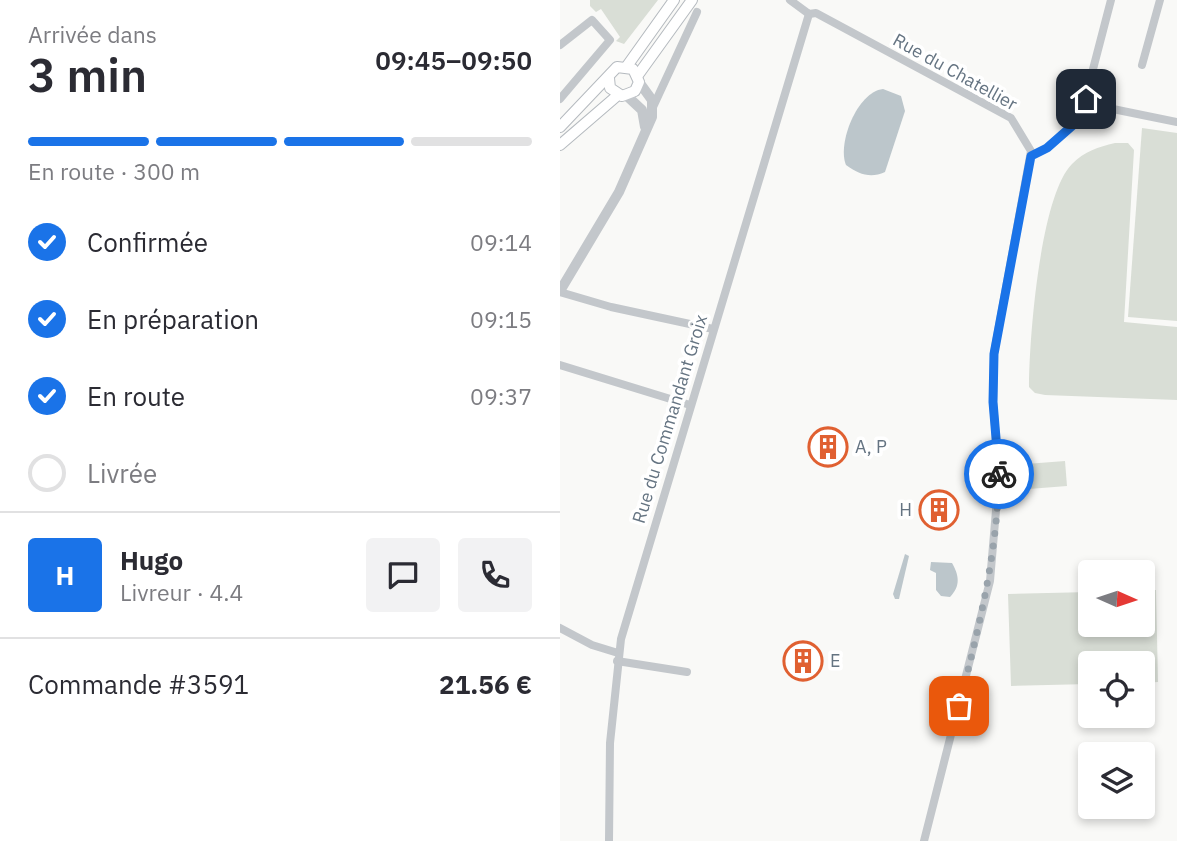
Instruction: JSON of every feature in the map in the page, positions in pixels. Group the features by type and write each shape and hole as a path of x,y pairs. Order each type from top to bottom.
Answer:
{"main road":[{"path":"560,127 617,67 627,66 674,0"},
{"path":"560,145 623,96 635,91 639,78 692,0"},
{"path":"627,66 639,78"},
{"path":"609,78 610,88 623,96"}],"street":[{"name":"Rue du Chatellier","path":"790,0 809,14 816,13 1011,118 1024,135 1031,156"},
{"path":"1089,111 1086,96 1111,0"},
{"path":"1142,65 1160,0"},
{"path":"697,12 653,107 619,192 560,292 611,307 713,329"},
{"name":"Rue du Commandant Groix","path":"609,841 610,743 617,657 690,405 809,14"},
{"path":"560,45 592,20 610,40 560,99"},
{"path":"639,78 653,107"},
{"path":"623,96 642,110 645,128"},
{"path":"924,841 990,581 999,484 993,402 994,354 1031,156 1047,148 1089,111 1108,108 1177,122"},
{"path":"560,365 690,405"},
{"path":"560,628 617,657 687,672"}],"shaded area":[{"path":"590,0 658,0 624,44 616,41 620,37 601,9 596,12 590,6"},
{"path":"883,89 901,96 905,111 885,172 865,174 846,165 844,145 857,109 874,92"},
{"path":"1142,128 1177,133 1177,321 1128,317"},
{"path":"1115,143 1128,143 1134,150 1124,322 1177,327 1177,400 1045,395 1035,393 1029,387 1038,270 1052,206 1061,181 1072,164 1092,150"},
{"path":"1065,461 1067,486 1016,490 1014,465"},
{"path":"905,554 909,556 899,599 895,599 893,594"},
{"path":"931,562 952,563 958,580 950,597 941,596 936,590 936,573 930,570"},
{"path":"1156,590 1158,682 1155,682 1155,651 1078,651 1078,684 1011,686 1008,594 1078,592 1078,637 1155,637"}],"way so far":[{"path":"959,706 987,599 996,533 999,474"}],"place":[{"name":"A, P","path":"828,447"},
{"name":"H","path":"939,510"},
{"name":"E","path":"803,661"}],"route":[{"path":"999,474 993,402 994,354 1031,156 1047,148 1089,111 1086,99"}]}
